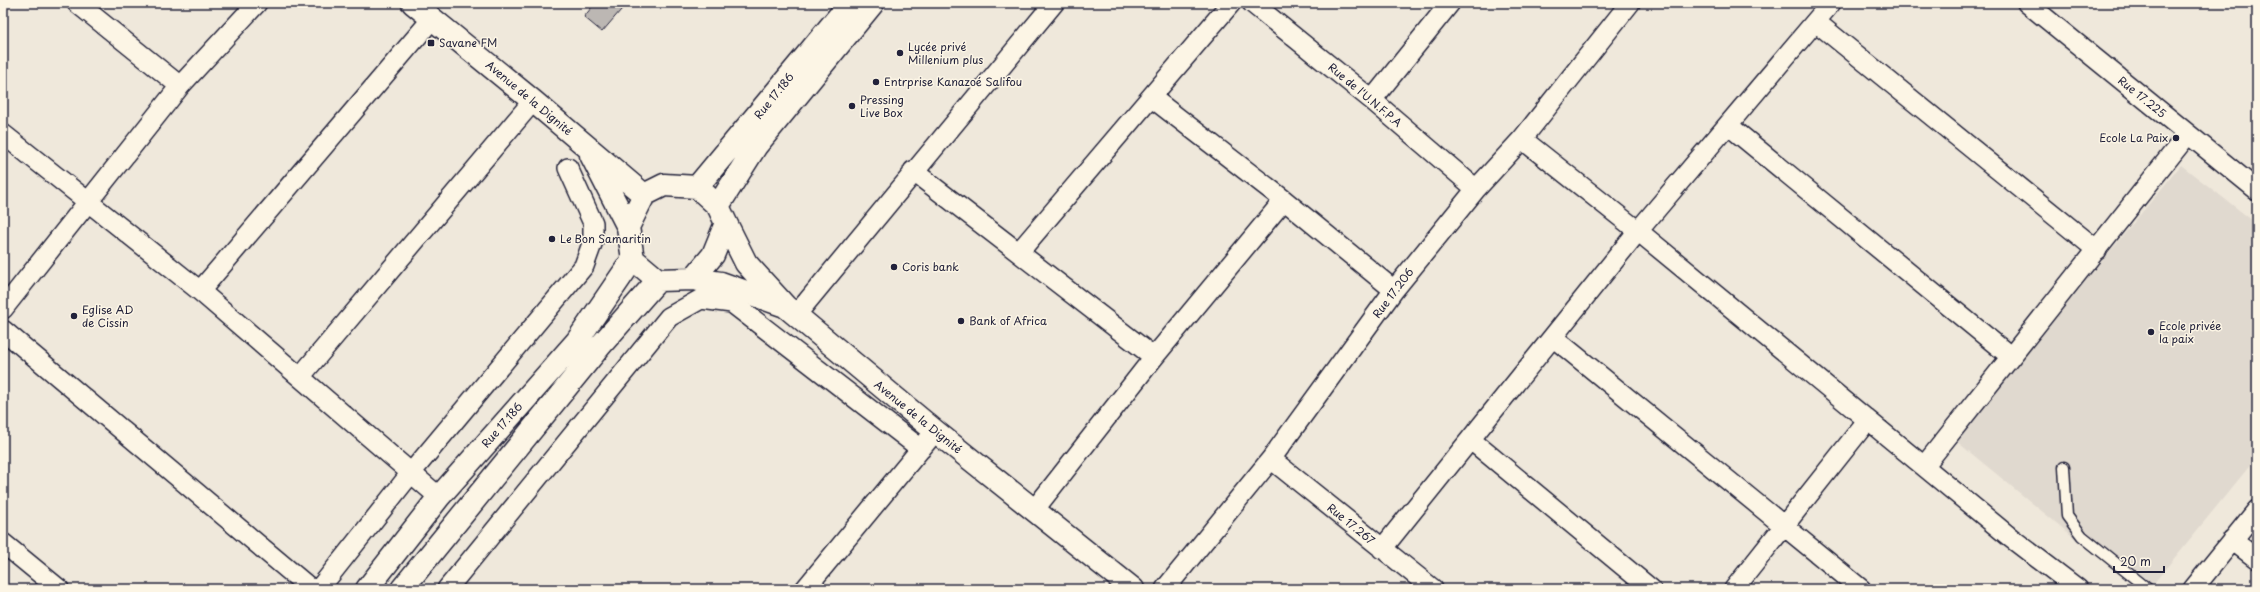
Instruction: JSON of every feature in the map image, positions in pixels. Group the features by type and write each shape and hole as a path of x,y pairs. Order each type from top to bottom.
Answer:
{"main road":[{"name":"Avenue de la Dignité","path":"414,3 586,145 644,195"},
{"name":"Rue 17.186","path":"697,187 850,3"},
{"path":"693,279 713,255 722,214 756,146 873,3"},
{"path":"586,145 628,227 633,259 658,280 693,279 721,283 790,310"},
{"path":"628,227 644,195 664,185 697,187 722,214"},
{"name":"Avenue de la Dignité","path":"722,214 746,263 790,310 935,432 1133,589"},
{"name":"Rue 17.186","path":"367,589 439,497 577,341 633,259"},
{"path":"402,589 595,352 658,280"}],"street":[{"path":"77,3 180,86"},
{"path":"3,309 89,203 180,86 257,3"},
{"path":"790,310 913,171 1054,3"},
{"path":"1019,252 1231,3"},
{"name":"Rue de l'U.N.F.P.A","path":"1252,3 1372,100 1476,189"},
{"path":"1372,100 1450,3"},
{"name":"Rue 17.206","path":"1165,589 1271,459 1394,290 1476,189 1522,139 1630,3"},
{"path":"1382,549 1472,440 1638,231 1831,3"},
{"name":"Rue 17.225","path":"2037,6 2188,134 2257,190"},
{"path":"200,290 432,19"},
{"path":"1816,22 2097,250"},
{"path":"1151,97 1284,200 1394,290"},
{"path":"300,377 533,101"},
{"path":"1728,126 2010,356"},
{"path":"3,134 200,290 439,497"},
{"path":"1925,465 2010,356 2097,250 2188,134"},
{"path":"1522,139 1638,231 1867,421 1925,465 2011,538 2078,589"},
{"path":"319,589 411,473 584,266 593,241 593,223 568,168"},
{"path":"913,171 1154,357"},
{"path":"1034,510 1154,357 1284,200"},
{"path":"447,589 669,317 701,299 732,303 921,449"},
{"path":"3,330 311,589"},
{"path":"1554,338 1861,589"},
{"path":"1734,589 1867,421"},
{"path":"805,589 935,432"},
{"path":"1472,440 1651,589"},
{"name":"Rue 17.267","path":"1271,459 1433,589"},
{"path":"2193,589 2257,510"},
{"path":"2232,540 2257,559"},
{"path":"3,543 59,589"}],"lane":[{"path":"2064,467 2067,516 2082,536 2148,589"}],"shaded area":[{"name":"Ecole privée la paix","path":"2181,165 2257,224 2257,457 2149,589 2137,589 1955,440"}],"building":[{"path":"595,3 627,3 602,32 584,17"}],"place":[{"name":"Savane FM","path":"431,43"},
{"name":"Lycée privé Millenium plus","path":"900,53"},
{"name":"Entrprise Kanazoé Salifou","path":"876,82"},
{"name":"Pressing Live Box","path":"852,106"},
{"name":"Ecole La Paix","path":"2176,138"},
{"name":"Le Bon Samaritin","path":"552,239"},
{"name":"Coris bank","path":"894,267"},
{"name":"Eglise AD de Cissin","path":"74,316"},
{"name":"Bank of Africa","path":"961,321"},
{"name":"Ecole privée la paix","path":"2151,332"}]}
